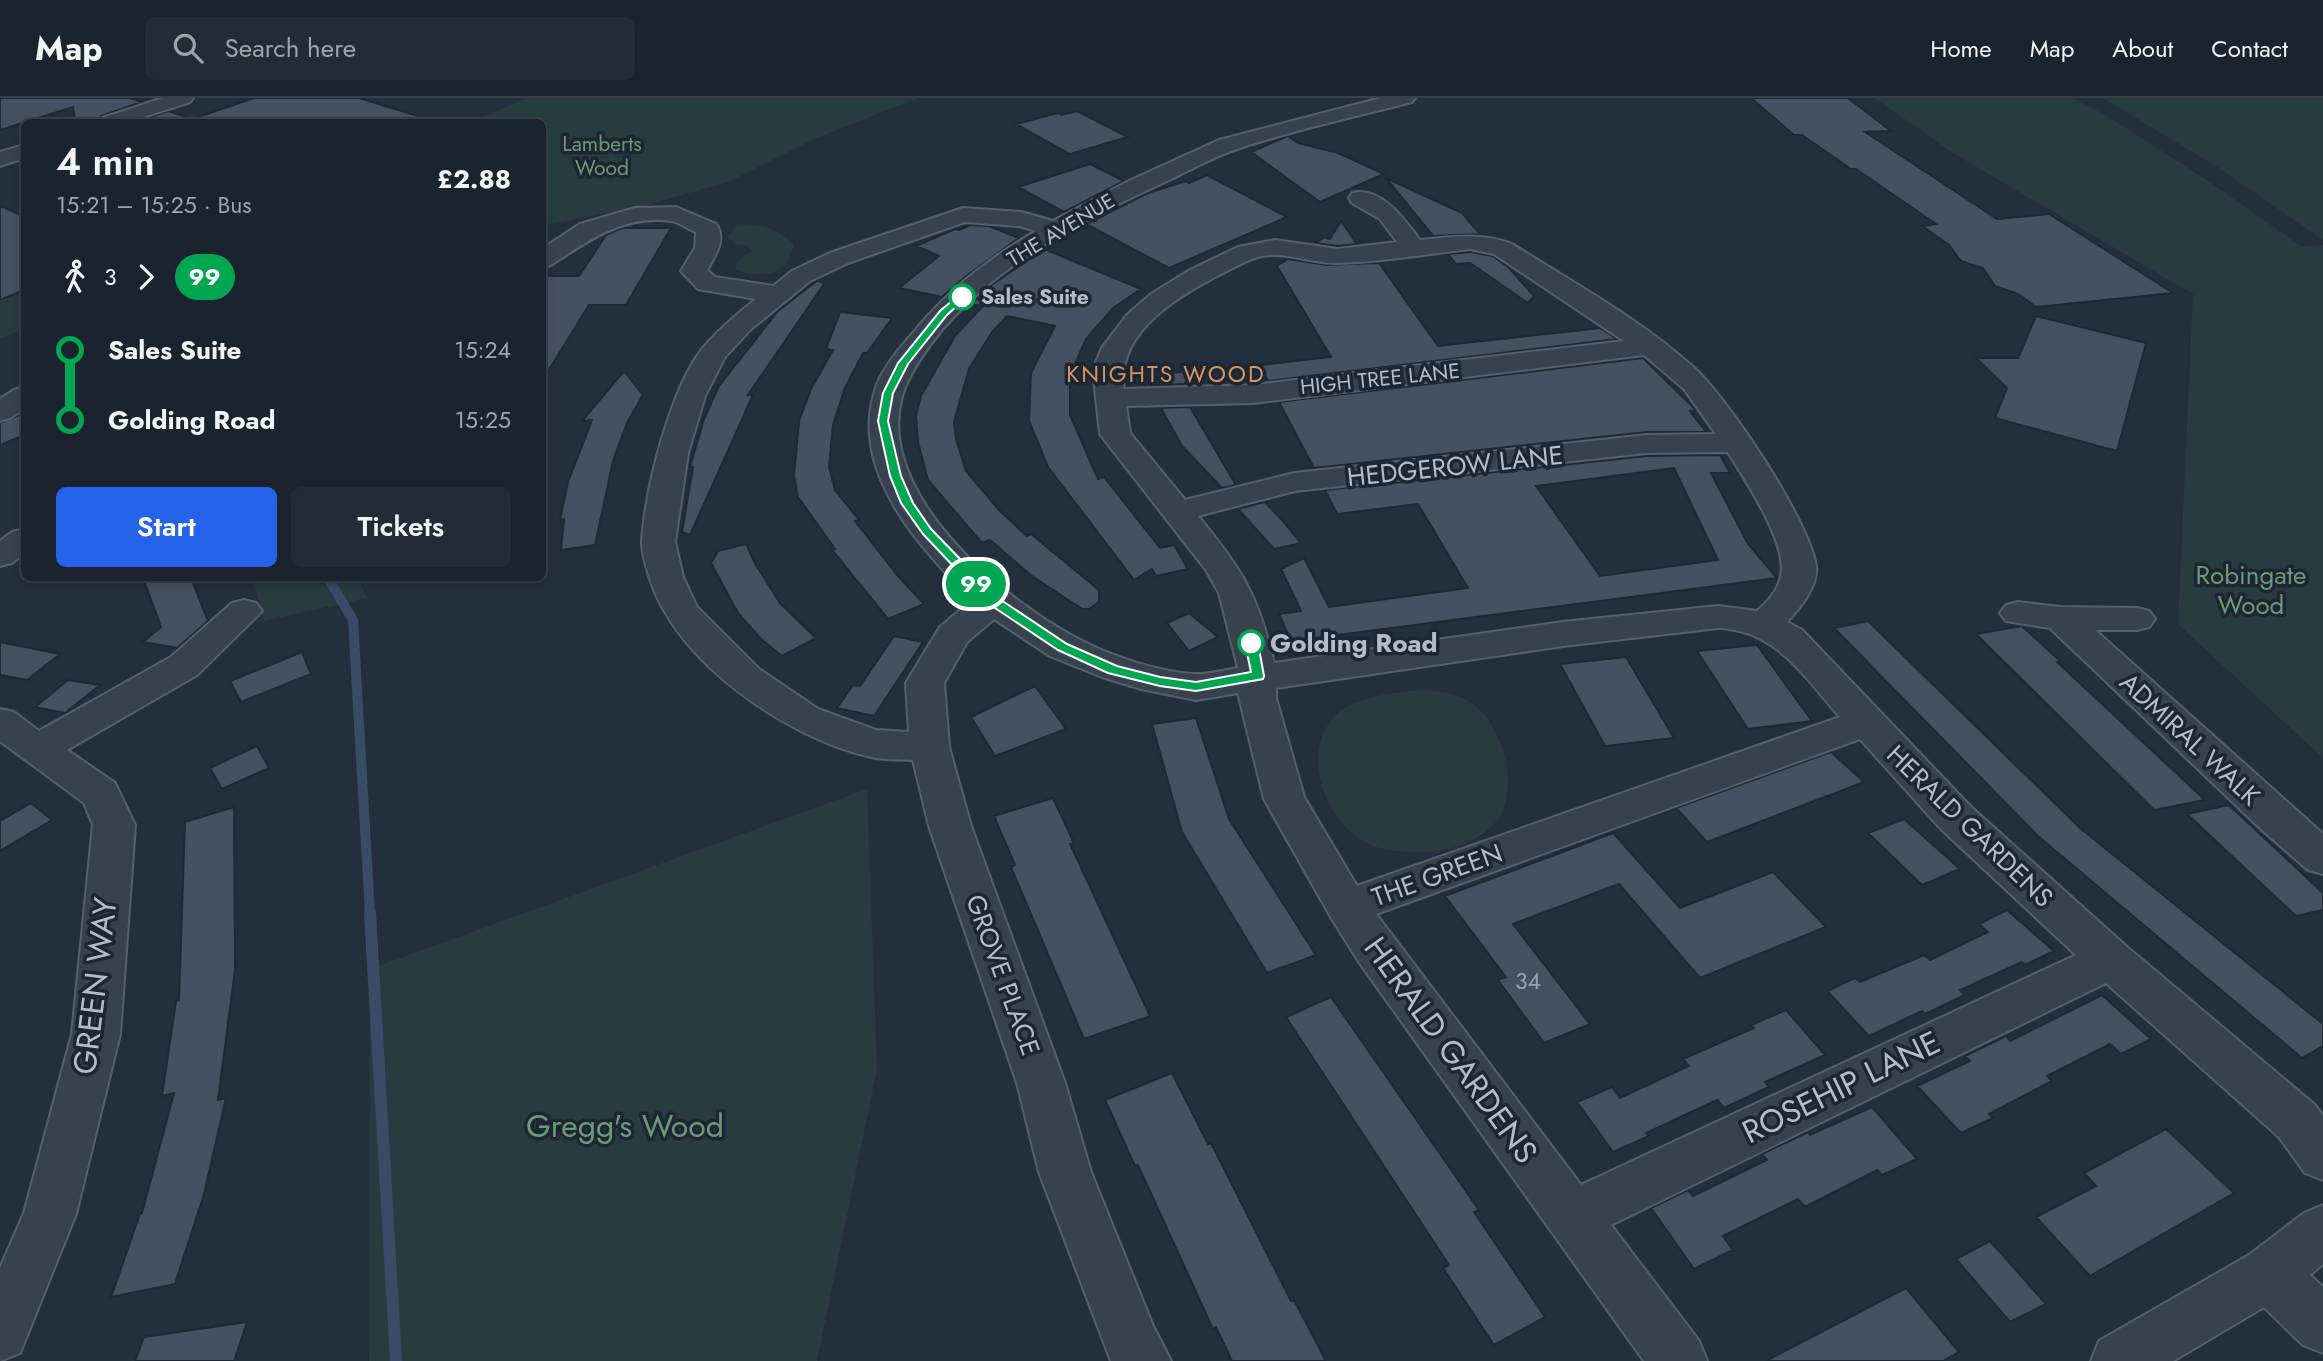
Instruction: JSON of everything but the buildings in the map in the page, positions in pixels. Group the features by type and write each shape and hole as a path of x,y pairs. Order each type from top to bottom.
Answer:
{"street":[{"path":"118,119 183,98"},
{"name":"THE AVENUE","path":"1258,676 1196,687 1160,682 1113,670 1063,647 993,601 927,532 907,503 891,456 883,421 888,393 903,363 944,313 1008,260 1056,229 1132,188 1223,147 1405,98"},
{"path":"0,159 21,152"},
{"path":"1384,190 1355,200 1388,214 1414,248"},
{"path":"546,257 588,229 635,215 676,214 708,229 707,248 694,271 707,285 776,294"},
{"path":"929,747 873,744 805,718 746,678 706,640 682,612 666,577 657,542 673,453 691,396 713,354 742,323 802,276 839,258 963,215 1021,219 1056,229"},
{"path":"1258,676 1236,593 1220,566 1115,434 1110,398 1110,362 1116,348 1136,321 1179,288 1232,258 1275,247 1338,256 1470,242 1487,243 1503,249 1650,346 1694,383 1738,443 1783,523 1799,565 1797,584 1778,612 1764,624"},
{"name":"HIGH TREE LANE","path":"1110,398 1253,394 1650,346"},
{"path":"0,412 21,398"},
{"name":"HEDGEROW LANE","path":"1176,512 1294,482 1647,444 1738,443"},
{"path":"0,556 21,541"},
{"name":"GROVE PLACE","path":"993,601 953,635 925,683 929,747 950,826 1041,1083 1065,1172 1133,1345 1143,1361"},
{"path":"38,749 184,666 244,611"},
{"path":"2018,613 2060,618 2137,619"},
{"name":"HERALD GARDENS","path":"1258,676 1572,633 1718,617 1743,617 1764,624 1789,638 1956,818 2111,960 2297,1121 2323,1156"},
{"name":"ADMIRAL WALK","path":"2060,618 2276,818 2323,858"},
{"name":"THE GREEN","path":"1258,676 1257,698 1284,799 1347,907 1865,723"},
{"name":"GREEN WAY","path":"0,722 101,794 114,825 96,1034 50,1214 0,1333"},
{"name":"HERALD GARDENS","path":"1347,907 1679,1361"},
{"name":"ROSEHIP LANE","path":"1573,1216 2111,960"},
{"path":"2119,1361 2268,1274 2323,1231"},
{"path":"2268,1274 2323,1325"}],"green space":[{"name":"Lamberts Wood","path":"527,98 919,98 816,138 731,181 633,209 546,224 546,119 479,119"},
{"name":"Robingate Wood","path":"1875,98 2073,98 2109,117 2208,181 2301,246 2323,245 2323,758 2178,624 2193,294 1953,153"},
{"path":"2103,98 2323,98 2323,240 2219,168"},
{"path":"738,224 774,230 794,244 783,267 763,274 749,274 735,269 738,261 751,251 748,246 735,244 736,242 727,238"},
{"path":"21,283 21,330 0,339 0,291"},
{"path":"254,581 359,581 367,598 264,621"},
{"path":"1422,690 1463,698 1486,717 1502,746 1506,763 1507,796 1503,810 1489,829 1479,836 1442,851 1402,851 1376,847 1359,838 1344,825 1332,808 1323,789 1319,750 1325,731 1336,715 1345,708 1377,696"},
{"name":"Gregg's Wood","path":"867,789 877,1069 817,1361 369,1361 370,969"}],"waterway":[{"path":"330,581 353,620 370,914"},
{"path":"370,913 396,1361"}],"bus line":[{"name":"99","path":"962,297 944,313 903,363 888,393 883,421 896,476 907,503 927,532 993,601 1063,647 1113,670 1160,682 1196,687 1258,676 1251,643"}],"place":[{"name":"Sales Suite","path":"962,297"},
{"name":"Golding Road","path":"1251,643"}],"district":[{"name":"KNIGHTS WOOD","path":"1166,374"}]}
